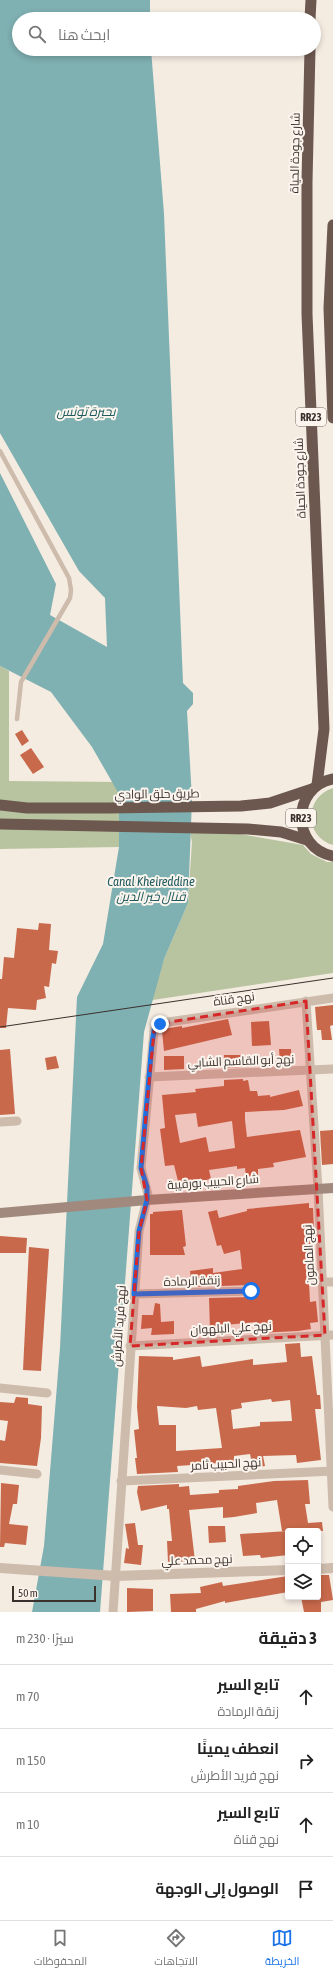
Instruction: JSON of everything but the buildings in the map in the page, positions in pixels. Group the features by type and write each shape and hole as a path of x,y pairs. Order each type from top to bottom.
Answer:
{"highway":[{"path":"310,12 311,0"},
{"name":"شارع جودة الحياة","path":"310,56 307,182 307,314 324,729 315,787"},
{"name":"RR23","path":"333,225 331,308 333,418"},
{"name":"RR23","path":"333,779 315,787 304,800 300,813 301,827 307,840 315,849 326,855 333,856"},
{"name":"طريق حلق الوادي","path":"0,805 27,808 108,808 270,803 315,787"},
{"name":"RR23","path":"0,824 108,827 208,827 268,830 307,840"}],"main road":[{"name":"شارع الحبيب بورقيبة","path":"0,1213 145,1200 333,1188"}],"street":[{"name":"نهج قناة","path":"152,1043 154,1031 163,1023 333,998"},
{"name":"نهج المامون","path":"306,1001 318,1189 322,1282 329,1335 333,1508"},
{"name":"نهج فريد الأطرش","path":"113,1612 112,1576 121,1481 139,1231 147,1187 141,1168 152,1043"},
{"name":"نهج أبو القاسم الشابي","path":"149,1077 333,1069"},
{"path":"0,1122 17,1121"},
{"path":"322,1282 333,1282"},
{"name":"زنقة الرمادة","path":"134,1294 251,1291"},
{"name":"نهج علي البلهوان","path":"130,1346 329,1335"},
{"path":"0,1388 47,1393"},
{"path":"0,1470 37,1474"},
{"name":"نهج الحبيب ثامر","path":"121,1481 332,1471"},
{"name":"نهج محمد علي","path":"0,1568 112,1576 285,1570"},
{"path":"321,1568 333,1568"}],"lane":[{"path":"0,451 69,578 71,590 70,598 59,614 22,679 17,719"}],"highlighted area":[{"path":"306,1001 325,1335 130,1346 139,1231 147,1200 141,1168 154,1031 163,1023"}],"green space":[{"path":"0,666 9,671 9,781 119,782 119,847 0,849"},
{"path":"333,788 333,845 323,841 317,834 311,817 317,800 323,793"},
{"path":"190,832 234,833 303,845 311,854 327,862 333,862 333,973 146,1001 188,903 192,842"}],"water":[{"name":"بحيرة تونس","path":"0,0 150,0 150,12 12,12 12,56 152,56 164,214 183,683 193,693 193,704 187,711 192,799 188,903 164,959 144,1032 100,1612 32,1612 44,1546 60,1348 77,997 103,944 119,847 119,794 92,747 51,692 0,666 0,473 56,584 50,615 107,647 105,598 79,571 0,433"}],"tram line":[{"path":"0,1027 333,978"}],"route":[{"path":"160,1024 154,1031 152,1043 141,1168 147,1187 147,1205 139,1231 134,1294 251,1291"}],"water label":[{"name":"Canal Kheireddine قنال خير الدين","path":"151,888"}]}
